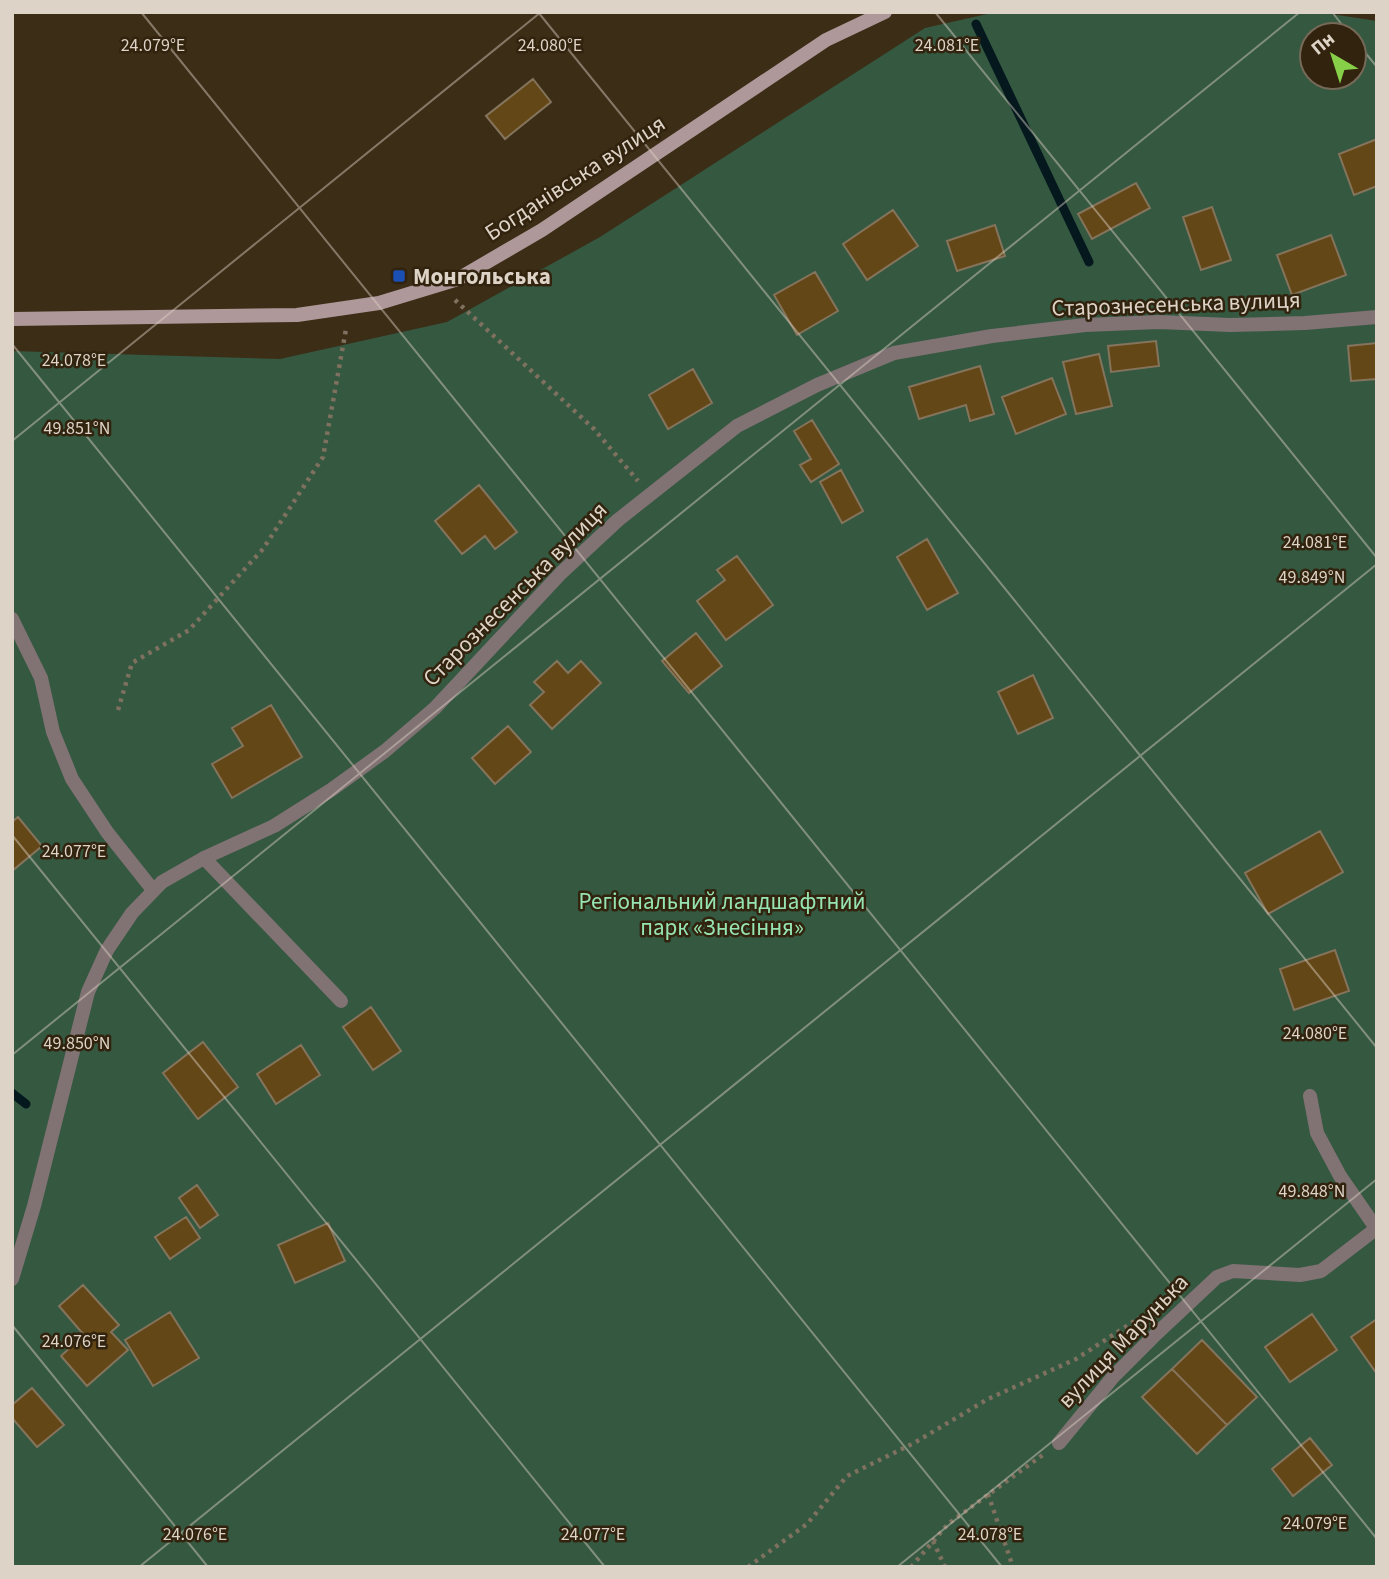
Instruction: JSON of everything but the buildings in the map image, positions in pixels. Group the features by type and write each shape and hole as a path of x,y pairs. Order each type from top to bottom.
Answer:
{"main road":[{"name":"Богданівська вулиця","path":"12,319 298,315 379,303 458,279 542,230 826,40 885,12"}],"street":[{"name":"Старознесенська вулиця","path":"12,1279 34,1206 88,992 107,950 132,913 162,882 204,858 274,826 385,751 435,708 561,573 618,520 737,426 817,385 894,354 992,336 1086,325 1159,322 1230,325 1305,323 1377,317"},
{"path":"12,619 41,678 53,732 72,779 107,832 153,890"},
{"path":"204,858 341,1001"},
{"path":"1310,1096 1317,1133 1340,1176 1377,1228"},
{"name":"вулиця Марунька","path":"1059,1443 1113,1377 1217,1278 1233,1271 1300,1275 1321,1271 1377,1228"}],"path":[{"path":"441,284 594,429 650,495"},
{"path":"118,710 132,663 189,630 263,548 323,457 347,333 344,308"},
{"path":"748,1567 807,1524 847,1476 914,1443 988,1399 1076,1359 1143,1316"},
{"path":"911,1567 948,1524 1059,1443"},
{"path":"988,1494 1013,1567"},
{"path":"933,1541 945,1567"}],"green space":[{"name":"Регіональний ландшафтний парк «Знесіння»","path":"996,12 1318,12 1377,21 1377,1567 12,1567 12,351 280,359 447,322 600,237 925,28"}],"waterway":[{"path":"976,24 1089,262"},
{"path":"12,1093 26,1104"}],"place":[{"name":"Монгольська","path":"399,276"}]}
